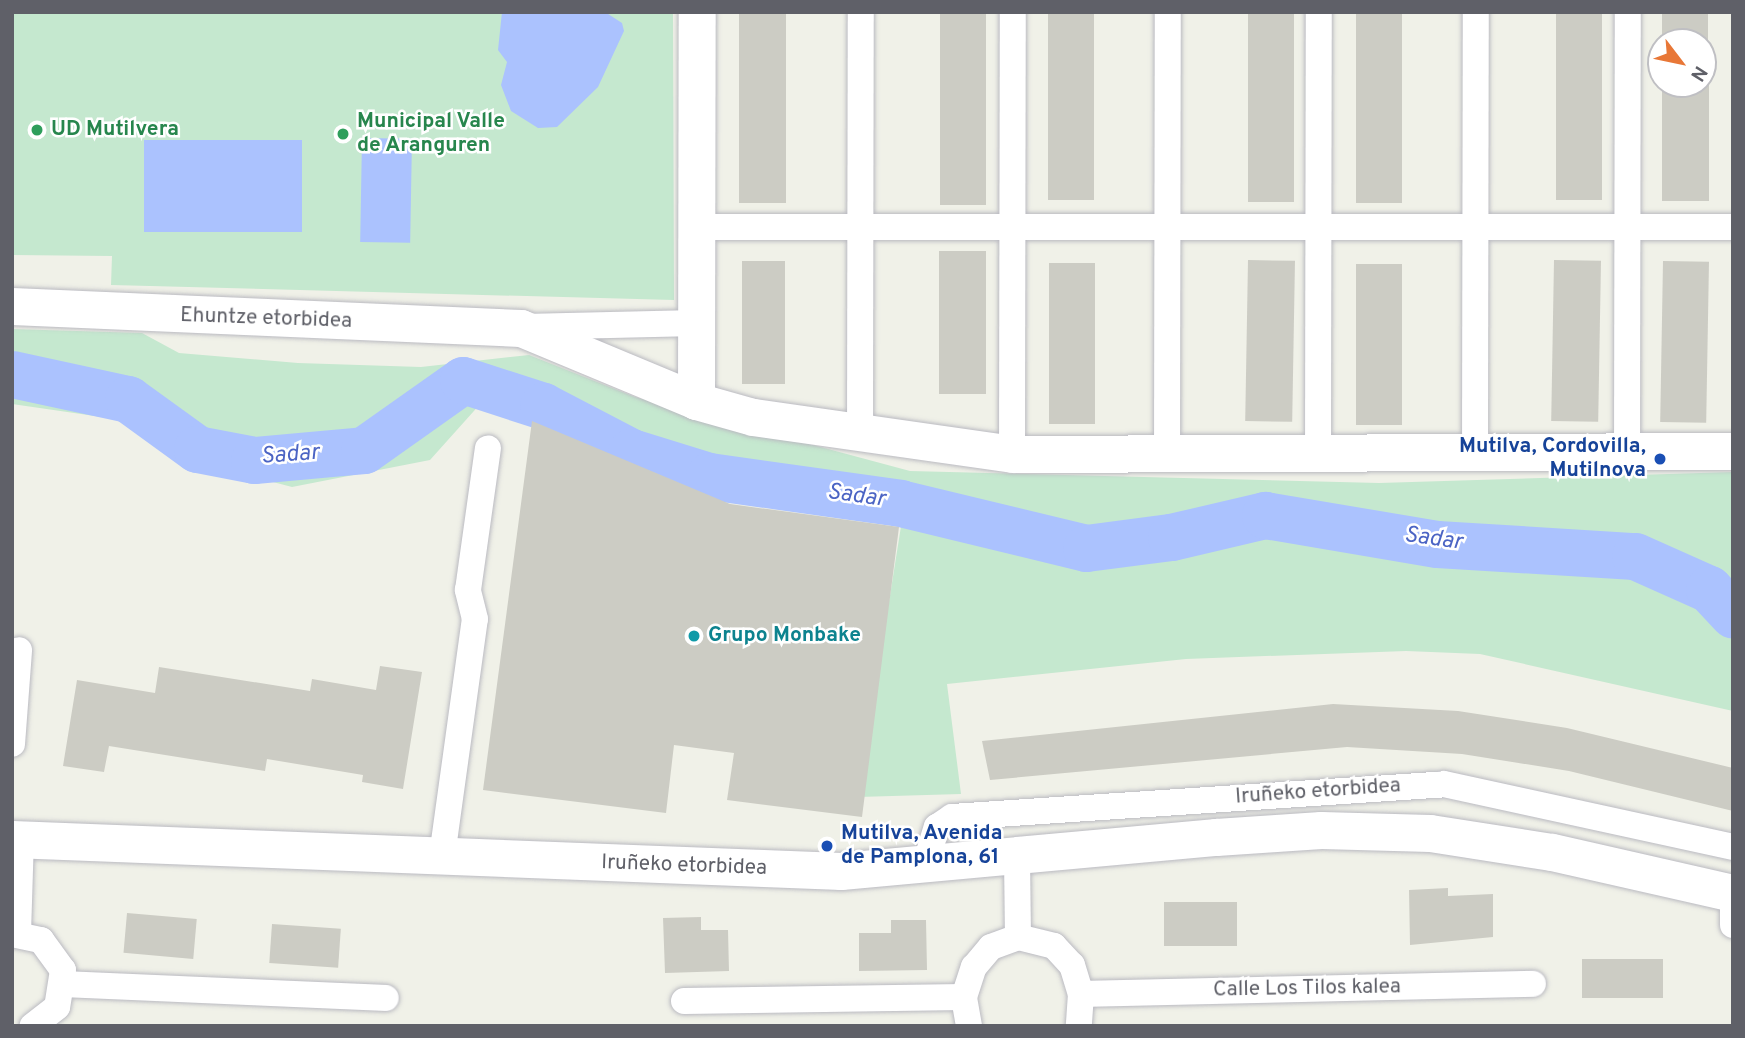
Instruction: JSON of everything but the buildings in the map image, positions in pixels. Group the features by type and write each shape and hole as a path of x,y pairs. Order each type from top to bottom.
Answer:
{"street":[{"path":"696,401 697,12"},
{"path":"860,435 861,12"},
{"path":"1012,454 1013,12"},
{"path":"1167,452 1168,12"},
{"path":"1318,453 1320,12"},
{"path":"1475,452 1476,12"},
{"path":"1626,451 1628,12"},
{"path":"697,227 1733,227"},
{"name":"Ehuntze etorbidea","path":"12,306 521,328 697,323"},
{"name":"Ehuntze etorbidea","path":"521,328 696,401 753,417 860,435 1012,454 1732,451"},
{"path":"442,856 475,619 468,590 488,448"},
{"path":"12,744 19,650"},
{"name":"Iruñeko etorbidea","path":"926,862 937,827 952,817 1444,784 1733,847"},
{"name":"Iruñeko etorbidea","path":"15,933 17,839 841,871 1321,830 1430,833 1552,852 1733,893 1733,925"},
{"path":"1017,857 1018,937"},
{"path":"15,933 41,940 55,954 64,984 57,1007 33,1026"},
{"path":"969,1026 964,997 974,967 991,947 1018,937 1054,946 1072,965 1081,994 1079,1026"},
{"path":"64,984 386,998"},
{"name":"Calle Los Tilos kalea","path":"1081,994 1533,984"},
{"path":"684,1000 964,997"}],"green space":[{"name":"Municipal Valle de Aranguren","path":"12,12 673,12 674,300 111,285 112,256 12,255"},
{"path":"12,329 142,333 179,353 298,363 421,367 529,355 635,397 910,471 1379,483 1733,472 1733,711 1480,654 1406,651 1186,659 947,684 961,794 858,797 902,520 735,491 630,458 538,415 482,402 430,460 292,487 196,462 150,424 12,404"}],"water":[{"path":"502,12 605,12 622,23 624,31 598,87 557,127 538,128 511,111 501,85 507,62 498,50"},
{"path":"362,138 412,139 410,243 360,242"},
{"path":"144,140 302,140 302,232 144,232"}],"waterway":[{"name":"Sadar","path":"12,374 128,399 197,449 254,460 364,450 463,380 543,406 631,452 709,476 900,503 1086,548 1171,537 1265,515 1437,544 1635,556 1709,589 1733,615"}],"place":[{"name":"UD Mutilvera","path":"37,130"},
{"name":"Municipal Valle de Aranguren","path":"343,134"},
{"name":"Mutilva, Cordovilla, Mutilnova","path":"1660,459"},
{"name":"Grupo Monbake","path":"694,636"},
{"name":"Mutilva, Avenida de Pamplona, 61","path":"827,846"}]}
